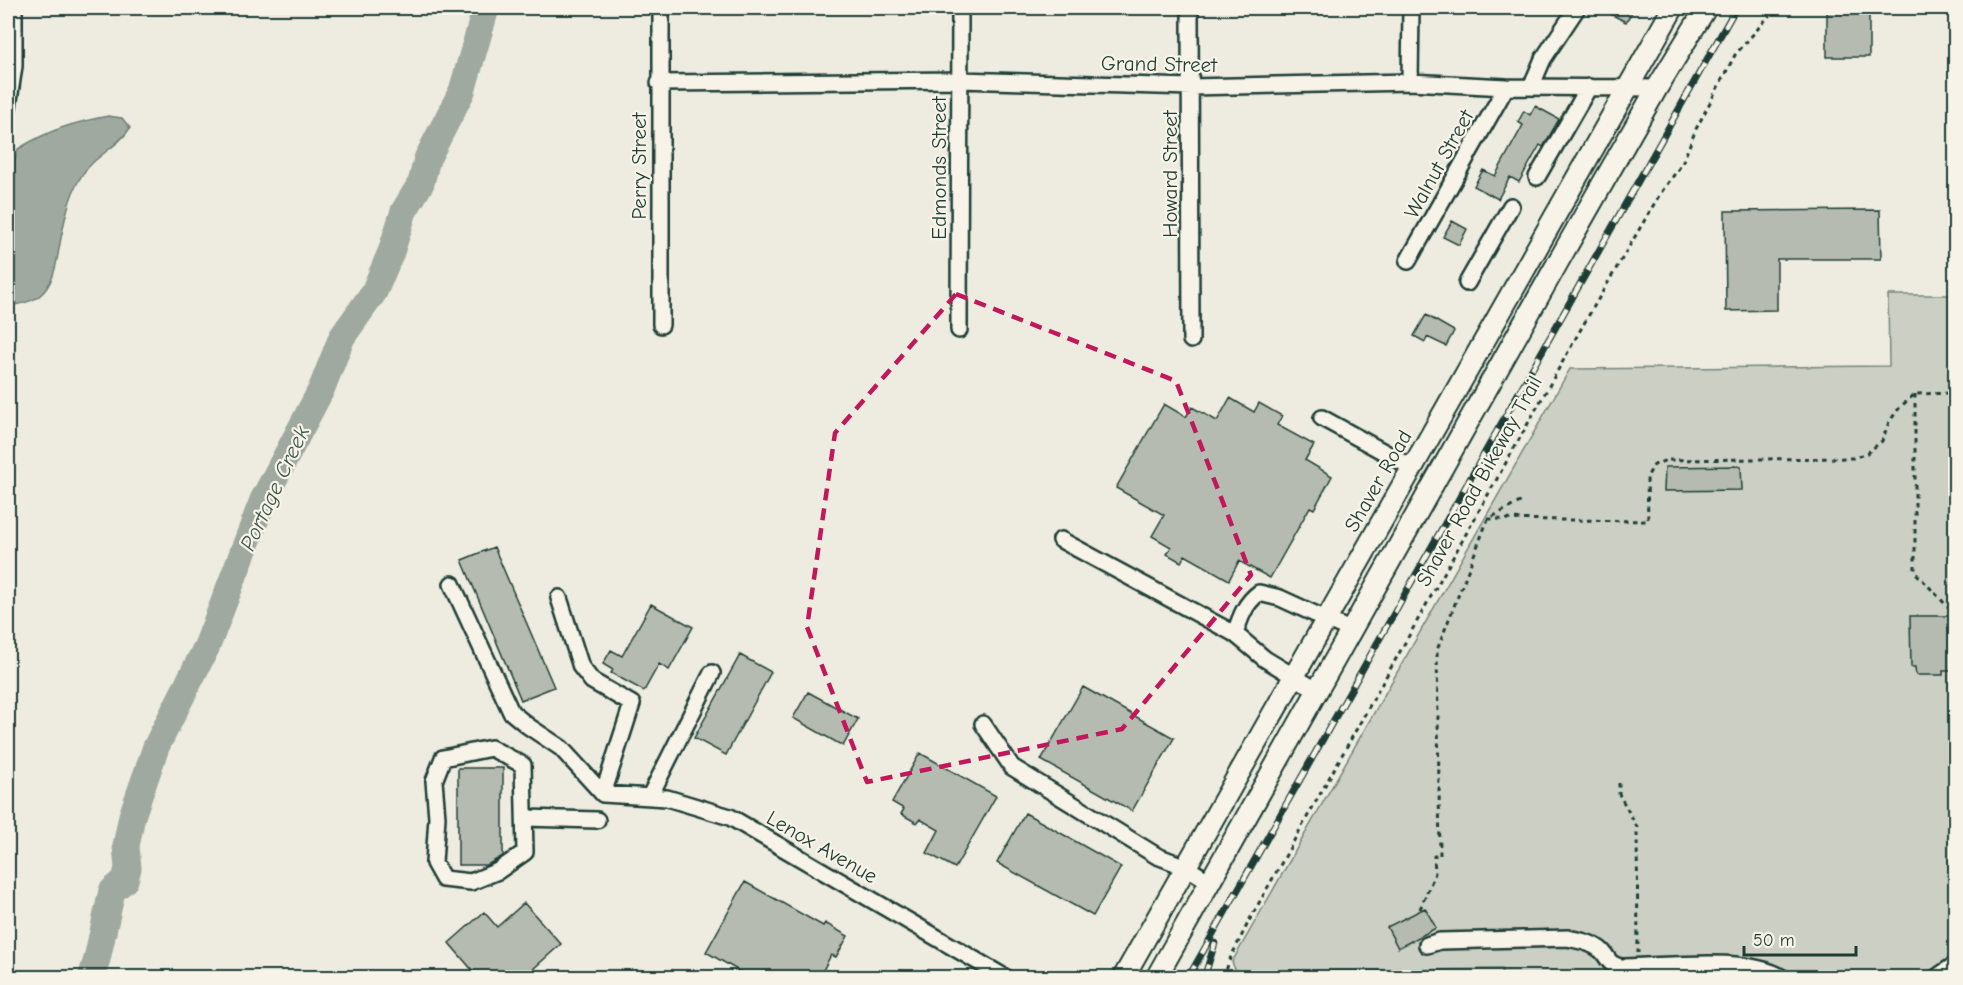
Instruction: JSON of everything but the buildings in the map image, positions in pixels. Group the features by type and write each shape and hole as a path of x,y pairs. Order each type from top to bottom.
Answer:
{"main road":[{"name":"Shaver Road","path":"1123,978 1673,8"},
{"path":"1156,978 1657,88 1706,8"}],"street":[{"path":"8,107 14,8"},
{"name":"Perry Street","path":"661,8 661,325"},
{"name":"Edmonds Street","path":"959,330 960,8"},
{"name":"Howard Street","path":"1190,8 1191,340"},
{"path":"1410,82 1411,8"},
{"path":"1531,87 1543,59 1577,8"},
{"name":"Grand Street","path":"660,83 960,80 1191,87 1410,82 1506,87 1657,88"},
{"name":"Walnut Street","path":"1408,261 1506,87"},
{"path":"1537,177 1589,87"},
{"path":"1467,283 1512,206"},
{"path":"1322,418 1413,468"},
{"path":"1061,540 1235,634 1265,659 1318,691"},
{"path":"452,584 511,712 561,748 603,794 632,704 592,681 581,667 559,598"},
{"path":"1235,634 1240,617 1251,599 1259,593 1280,598 1352,631"},
{"path":"650,796 712,673"},
{"path":"983,724 1012,767 1157,856 1186,867 1210,882"},
{"path":"491,748 523,765 525,818 525,852 498,872 471,882 443,879 434,863 437,817 434,781 443,758 491,748"},
{"name":"Lenox Avenue","path":"603,794 650,796 696,805 730,817 1006,978"},
{"path":"525,818 597,820"},
{"path":"1427,945 1440,941 1568,938 1588,942 1601,951 1610,964 1621,967 1748,966 1770,970 1783,978"},
{"path":"1936,978 1956,964"}],"path":[{"name":"Shaver Road Bikeway Trail","path":"1224,978 1229,961 1250,919 1586,320 1660,194 1682,164 1696,129 1735,55 1769,16 1772,8"},
{"path":"1488,519 1648,521 1647,477 1654,465 1666,460 1853,458 1867,453 1882,441 1889,422 1900,407 1915,394 1956,393"},
{"path":"1915,394 1915,572 1948,607"},
{"path":"1420,909 1435,873 1434,856 1440,856 1437,650 1488,519 1524,500"},
{"path":"1619,783 1619,794 1637,827 1638,967"}],"highlighted area":[{"path":"956,294 1176,381 1251,575 1122,729 867,782 807,627 835,433"}],"shaded area":[{"path":"108,116 122,118 130,128 84,172 79,180 68,208 55,270 49,285 35,299 8,306 8,176 18,149 61,128"},
{"path":"1888,295 1955,295 1955,977 1502,978 1502,969 1236,972 1232,962 1570,369 1889,366"}],"waterway":[{"name":"Portage Creek","path":"91,978 112,891 125,880 128,868 126,846 132,816 156,747 207,646 263,500 321,390 342,337 374,292 391,252 404,211 421,183 427,159 462,91 486,8"}],"railway":[{"path":"1188,978 1736,8"},
{"path":"1204,978 1215,943"}]}
